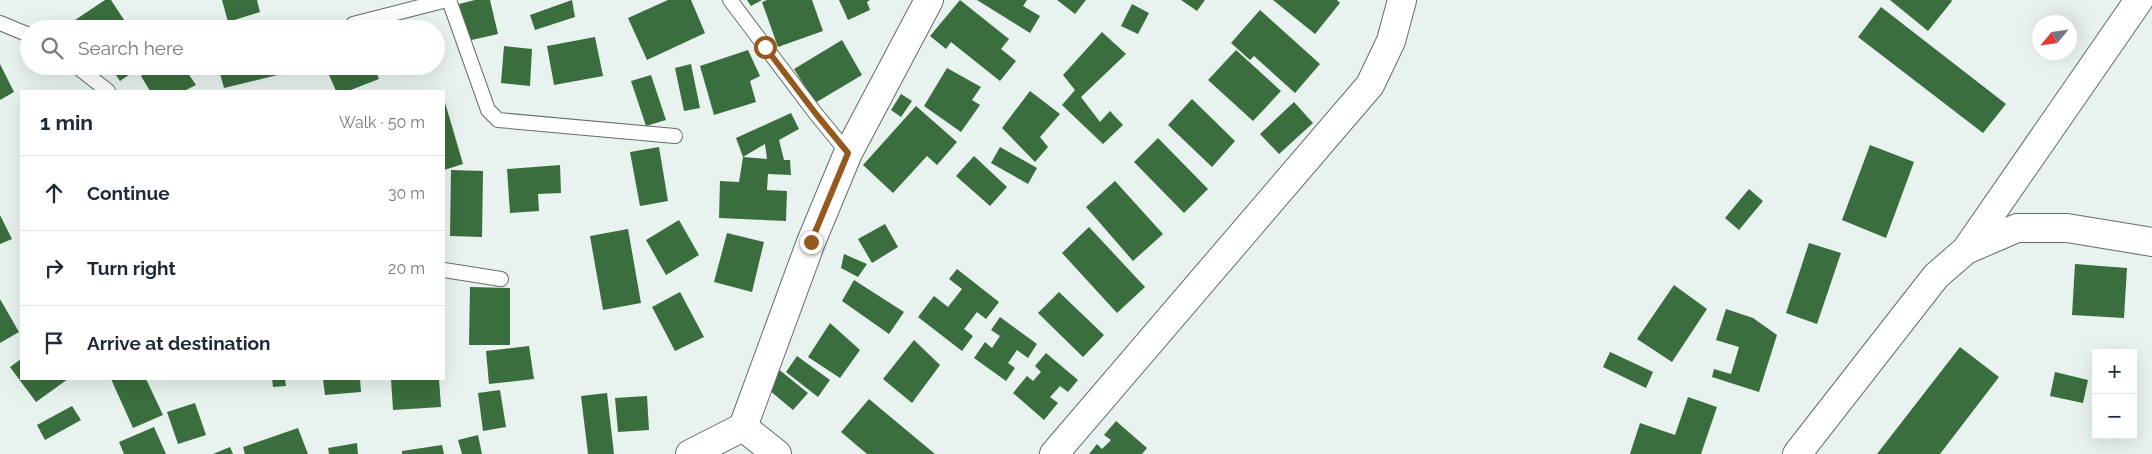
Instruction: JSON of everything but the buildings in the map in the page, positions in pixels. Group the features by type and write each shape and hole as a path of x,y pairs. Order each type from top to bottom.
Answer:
{"street":[{"path":"690,454 743,427 811,242 848,153 929,0"},
{"path":"1054,454 1370,85 1391,41 1402,0"},
{"path":"1797,454 1936,276 1966,250 2139,0"},
{"path":"1966,250 2017,228 2067,228 2152,242"},
{"path":"743,427 777,454"}],"lane":[{"path":"369,20 448,0 488,110 498,120 675,136"},
{"path":"730,0 816,114 848,153"},
{"path":"0,23 20,31"},
{"path":"88,75 107,90"},
{"path":"445,270 501,279"}],"route":[{"path":"765,47 848,153 811,242"}]}
